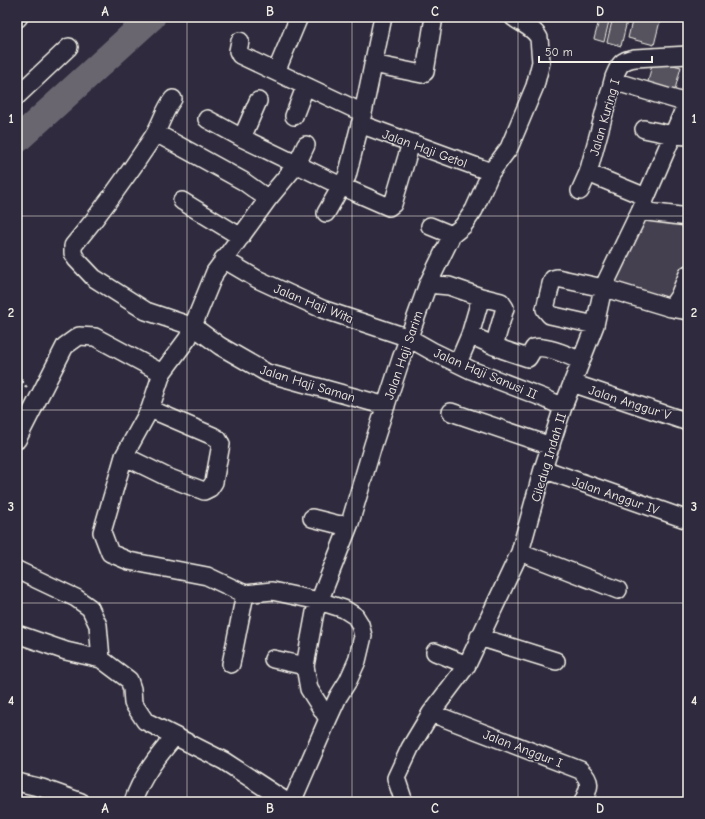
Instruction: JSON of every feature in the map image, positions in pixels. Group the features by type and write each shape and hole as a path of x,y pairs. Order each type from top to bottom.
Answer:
{"street":[{"path":"276,72 299,17"},
{"path":"326,214 347,176 383,17"},
{"path":"373,64 422,74 425,72 434,17"},
{"name":"Jalan Haji Sarim","path":"328,719 309,689 305,666 315,612 350,523 401,359 428,284 452,235 463,226 474,210 491,172 509,148 535,86 542,62 541,49 537,34 513,17"},
{"name":"Jalan Haji Getol","path":"240,41 238,50 240,55 308,87 361,119 411,143 491,172"},
{"path":"17,96 69,47"},
{"name":"Jalan Kuring I","path":"580,191 588,173 613,81 619,65 626,59 688,55"},
{"path":"613,81 687,102"},
{"path":"294,116 304,90 308,87"},
{"path":"173,99 167,108 156,133 108,203 73,246 73,253 76,259 94,278 146,311 194,326"},
{"path":"242,138 258,101"},
{"name":"Ciledug Indah II","path":"404,802 396,778 410,748 431,713 467,665 479,636 520,552 543,470 563,407 582,361 606,289 643,204 681,135 687,102"},
{"path":"207,119 242,138 341,186 389,207 394,204 411,143"},
{"path":"644,129 681,135"},
{"path":"156,133 242,181 268,199"},
{"path":"292,802 328,719 338,697 348,681 356,661 363,636 360,624 355,616 344,609 319,601 272,591 245,594 208,576 129,561 110,553 102,532 124,456 150,409 162,373 188,338 194,326 215,272 268,199 297,164 306,145"},
{"path":"588,173 643,204 688,217"},
{"path":"182,201 241,237"},
{"path":"430,226 452,235"},
{"name":"Jalan Haji Wita","path":"223,259 258,279 322,309 409,338"},
{"path":"670,308 679,296 688,274"},
{"path":"595,325 550,315 545,308 553,280 557,278 606,289 670,308 688,311"},
{"path":"428,284 449,286 501,302 505,308 494,346"},
{"path":"458,363 470,335 481,297"},
{"name":"Jalan Haji Saman","path":"194,326 220,346 267,373 334,393 386,406"},
{"path":"470,335 494,346 528,358 534,348 538,347 582,361"},
{"path":"17,440 48,382 65,346 79,336 95,337 162,373"},
{"name":"Jalan Haji Sanusi II","path":"409,338 458,363 563,407"},
{"name":"Jalan Anggur V","path":"572,383 688,422"},
{"path":"124,456 145,467 204,491 210,488 214,482 221,444 218,439 150,409"},
{"path":"452,412 551,446"},
{"name":"Jalan Anggur IV","path":"543,470 688,520"},
{"path":"312,518 340,525 350,523"},
{"path":"520,552 618,590"},
{"path":"17,570 76,598 90,608 98,625 101,658"},
{"path":"231,664 245,594"},
{"path":"17,634 66,651 101,658 129,680 132,689 133,703 145,722 224,761 287,802"},
{"path":"479,636 556,661"},
{"path":"435,652 467,665"},
{"path":"273,658 305,666"},
{"name":"Jalan Anggur I","path":"431,713 580,770 587,776 589,784 583,802"},
{"path":"133,802 139,786 174,737"},
{"path":"17,782 42,788 82,802"}],"shaded area":[{"path":"640,211 688,221 688,309 603,288"}],"building":[{"path":"600,17 610,17 604,42 594,39"},
{"path":"613,17 628,17 621,46 607,42"},
{"path":"633,17 661,17 654,45 628,38"},
{"path":"653,60 681,67 674,93 647,86"}],"waterway":[{"path":"17,140 152,17"}]}
